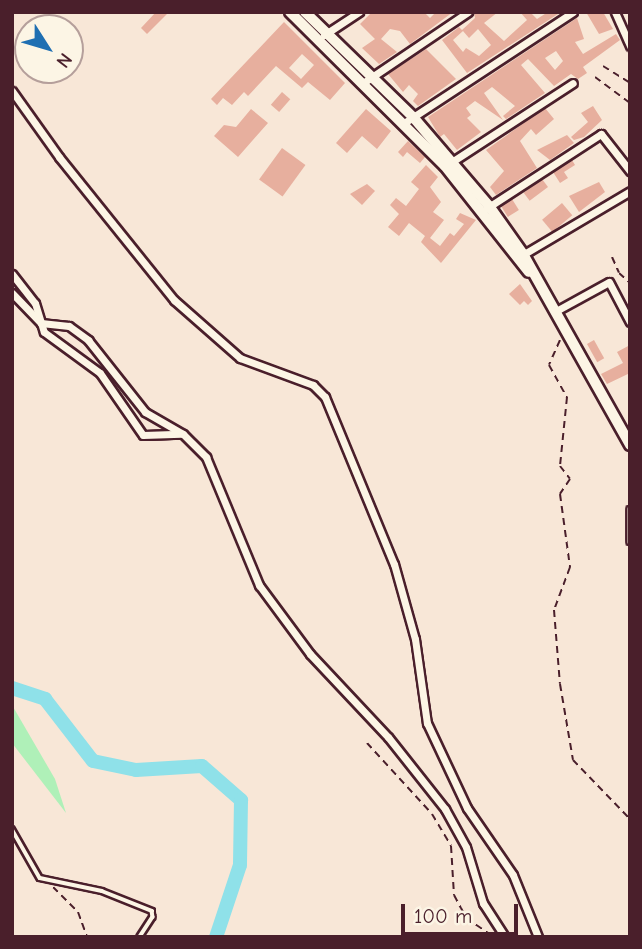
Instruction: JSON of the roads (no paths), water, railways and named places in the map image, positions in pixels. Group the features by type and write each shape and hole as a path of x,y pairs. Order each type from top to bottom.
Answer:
{"main road":[{"path":"289,12 322,36 449,163 532,275 628,437"},
{"path":"305,12 322,36"}],"street":[{"path":"322,36 359,12"},
{"path":"367,80 468,12"},
{"path":"408,120 573,12"},
{"path":"615,12 630,46"},
{"path":"449,163 573,83"},
{"path":"12,91 59,157 174,300 240,358 313,385 325,397 394,564 415,639 427,723 467,808 513,875 538,937"},
{"path":"485,209 601,134 630,171"},
{"path":"519,257 630,191"},
{"path":"12,274 36,303 44,332 100,373 143,435 183,434"},
{"path":"555,311 609,282 630,323"},
{"path":"12,293 41,323 61,324 78,331 107,359 145,412 183,434 210,463 247,560 272,607 445,809 466,847 483,902 505,937"}],"lane":[{"path":"630,509 630,542"},
{"path":"12,829 26,860 44,879 144,905 153,917 140,937"}],"waterway":[{"path":"12,688 45,699 93,761 136,770 202,766 241,800 240,865 216,937"}]}
